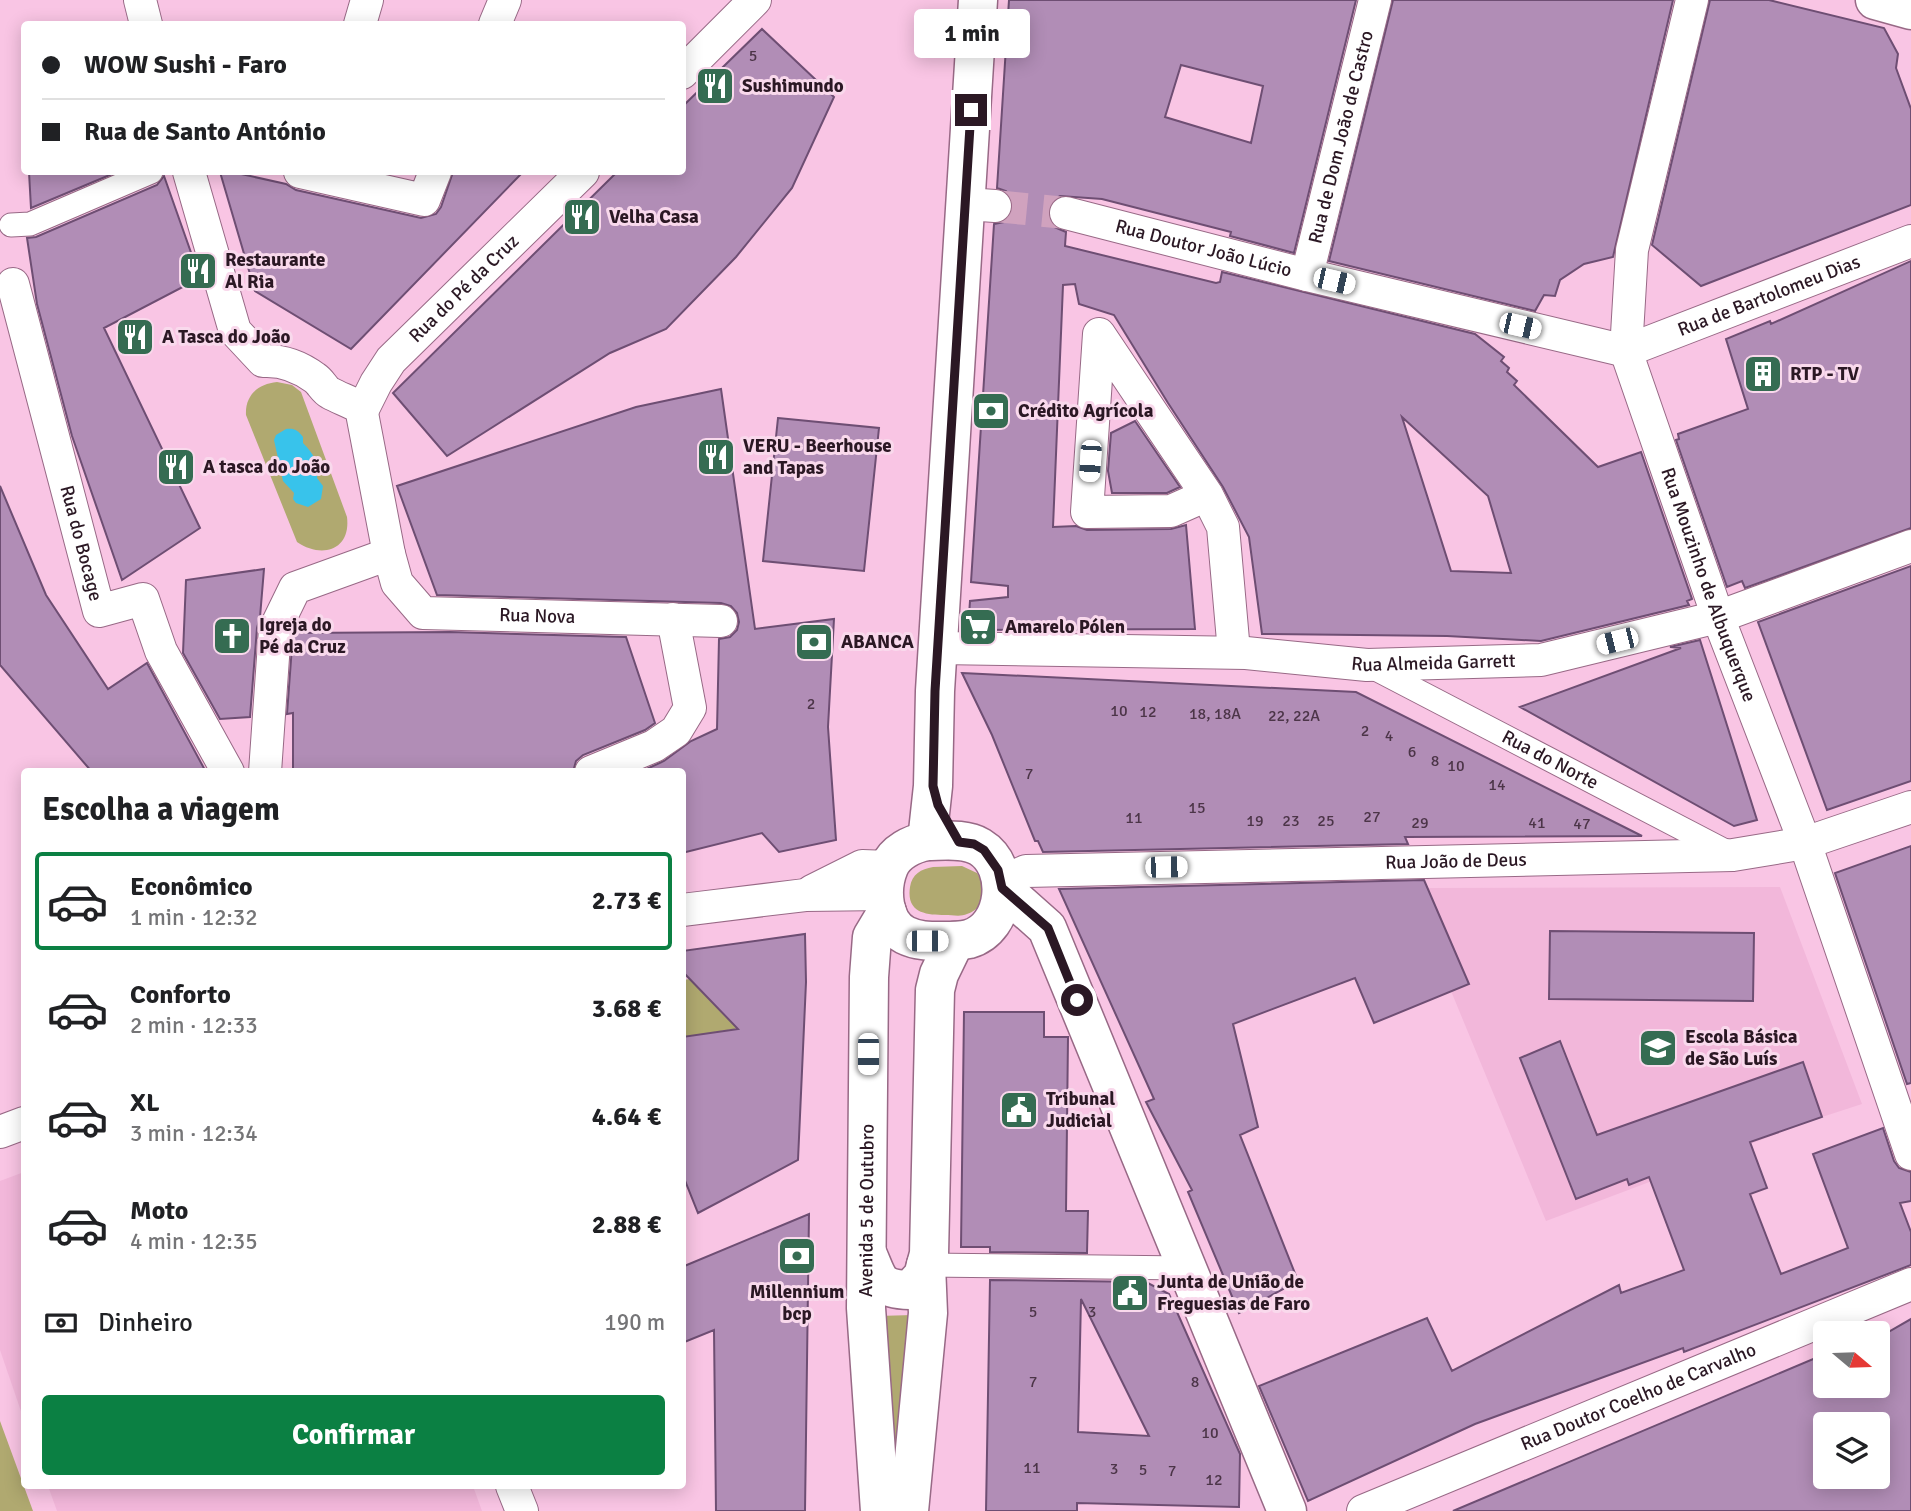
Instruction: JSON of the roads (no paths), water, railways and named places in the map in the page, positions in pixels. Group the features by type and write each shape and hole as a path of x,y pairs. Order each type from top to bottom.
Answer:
{"street":[{"path":"140,0 145,21"},
{"path":"361,21 367,0"},
{"path":"496,21 505,0"},
{"path":"686,69 755,0"},
{"path":"943,841 933,786 939,648 981,205 978,0"},
{"name":"Rua de Dom João de Castro","path":"1307,275 1375,0"},
{"name":"Rua Mouzinho de Albuquerque","path":"1692,0 1632,250 1626,351 1718,617 1805,843 1911,1154"},
{"path":"1875,0 1911,10"},
{"path":"11,225 30,224 144,175"},
{"path":"190,175 235,331 263,361 279,360 298,368 316,379 330,393 360,408"},
{"path":"329,175 429,186"},
{"name":"Rua do Pé da Cruz","path":"360,408 362,411 391,360 580,175"},
{"name":"Rua Doutor João Lúcio","path":"1066,213 1307,275 1626,351"},
{"name":"Rua de Bartolomeu Dias","path":"1626,351 1911,241"},
{"name":"Rua do Bocage","path":"13,284 99,611 143,599 161,651 226,768"},
{"path":"1207,495 1171,511 1087,512 1099,334 1207,495 1223,527 1234,652"},
{"name":"Rua Nova","path":"360,408 397,583 423,613 721,621"},
{"name":"Rua Almeida Garrett","path":"939,648 1234,652 1367,665 1541,660 1718,617 1911,546"},
{"path":"265,768 275,629 295,588 389,554"},
{"path":"602,768 654,746 676,731 690,708 673,619"},
{"name":"Rua do Norte","path":"1367,665 1733,855"},
{"name":"Rua João de Deus","path":"1014,880 1733,855 1805,843 1911,807"},
{"path":"1014,880 988,926 971,939 956,941 920,940 897,929 887,891 895,859 909,846 943,841 974,844 988,854 998,870 1014,880 1048,928 1287,1511"},
{"path":"686,910 805,895 862,866 887,891"},
{"name":"Avenida 5 de Outubro","path":"880,1511 866,1308 870,956 874,930 887,891"},
{"path":"867,1253 880,1282 891,1289 911,1290 923,1276 929,1254 935,986 956,941"},
{"path":"0,1132 21,1124"},
{"path":"926,1265 1187,1268"},
{"path":"909,1511 928,1312 926,1265"},
{"name":"Rua Doutor Coelho de Carvalho","path":"1363,1511 1911,1284"},
{"path":"513,1489 522,1511"}],"water":[{"path":"286,429 296,430 303,437 303,443 315,459 317,478 323,486 321,499 308,507 296,503 293,499 294,493 283,481 274,440 276,435"}],"tunnel":[{"path":"995,206 1066,213"}],"place":[{"name":"Sushimundo","path":"715,86"},
{"name":"Velha Casa","path":"582,217"},
{"name":"Restaurante Al Ria","path":"198,271"},
{"name":"A Tasca do João","path":"135,337"},
{"name":"RTP - TV","path":"1763,374"},
{"name":"Crédito Agrícola","path":"991,411"},
{"name":"VERU - Beerhouse and Tapas","path":"716,457"},
{"name":"A tasca do João","path":"176,467"},
{"name":"Amarelo Pólen","path":"978,627"},
{"name":"Igreja do Pé da Cruz","path":"232,636"},
{"name":"ABANCA","path":"814,642"},
{"name":"Escola Básica de São Luís","path":"1658,1048"},
{"name":"Tribunal Judicial","path":"1019,1110"},
{"name":"Millennium bcp","path":"797,1256"},
{"name":"Junta de União de Freguesias de Faro","path":"1130,1293"}]}
